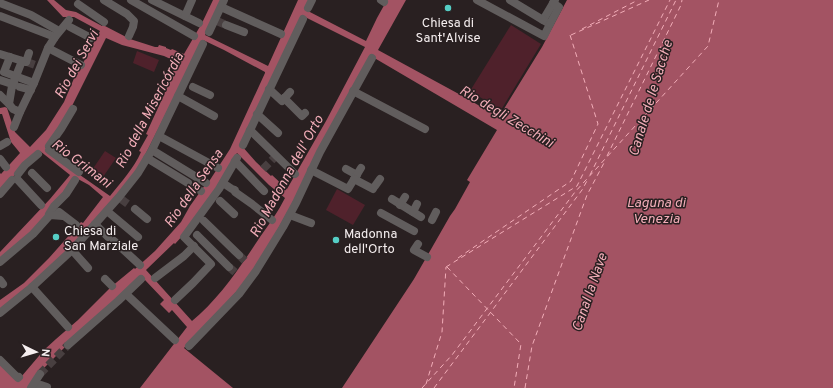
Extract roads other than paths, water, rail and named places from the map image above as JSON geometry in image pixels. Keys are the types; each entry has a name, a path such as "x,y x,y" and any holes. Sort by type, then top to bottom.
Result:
{"street":[{"path":"104,0 127,14 134,21 134,27 129,36"},
{"path":"131,0 194,36"},
{"path":"152,0 199,23"},
{"path":"185,16 192,0"},
{"path":"477,0 544,36 554,2"},
{"path":"500,13 509,0 547,22"},
{"path":"210,30 223,3 281,34"},
{"path":"78,4 104,22"},
{"path":"3,5 31,15 57,34"},
{"path":"522,24 529,12"},
{"path":"0,16 57,34"},
{"path":"243,145 303,20"},
{"path":"14,127 33,87 38,66 57,34 68,24 91,38"},
{"path":"226,25 244,32"},
{"path":"0,313 72,250 120,198 152,150 178,96 188,85 203,44"},
{"path":"48,48 81,65"},
{"path":"9,104 15,84 29,53"},
{"path":"15,84 4,72 3,56 25,61"},
{"path":"189,346 244,288 256,271 290,215 311,170 372,58"},
{"path":"0,81 33,87"},
{"path":"188,85 210,95"},
{"path":"269,89 282,101 287,95 302,116 305,113"},
{"path":"353,91 425,129"},
{"path":"0,95 13,109 20,112"},
{"path":"178,96 214,116"},
{"path":"0,106 9,104"},
{"path":"73,109 49,148 79,172"},
{"path":"257,114 278,133"},
{"path":"250,130 295,174"},
{"path":"159,136 218,168"},
{"path":"152,150 206,183"},
{"path":"0,194 24,166 38,154"},
{"path":"147,158 188,183"},
{"path":"0,159 6,167 0,167"},
{"path":"175,300 211,264 184,237 193,231 236,160 264,191"},
{"path":"346,169 357,174 374,187 380,179"},
{"path":"311,170 348,190 357,174"},
{"path":"32,173 47,188"},
{"path":"16,177 41,205"},
{"path":"0,262 33,234 66,194 75,180"},
{"path":"223,183 272,220"},
{"path":"216,195 234,214"},
{"path":"400,205 405,197"},
{"path":"392,200 421,217"},
{"path":"413,212 417,204"},
{"path":"131,207 147,219"},
{"path":"51,211 64,216 76,225"},
{"path":"107,211 138,237"},
{"path":"432,220 436,212"},
{"path":"380,214 414,231"},
{"path":"290,215 311,223"},
{"path":"201,218 239,255"},
{"path":"95,224 140,265"},
{"path":"193,231 229,266"},
{"path":"155,278 184,256 194,246"},
{"path":"416,247 427,257"},
{"path":"72,250 88,268"},
{"path":"106,279 112,286"},
{"path":"68,345 141,279"},
{"path":"32,286 68,327"},
{"path":"126,294 175,340"},
{"path":"0,360 18,378 19,377"},
{"path":"32,387 40,374"},
{"path":"32,387 41,385 47,387"}],"water":[{"name":"Laguna di Venezia","path":"47,0 54,0 66,10 76,12 130,39 155,47 158,47 159,45 184,54 213,0 222,0 205,35 268,66 298,0 311,0 306,10 366,41 387,0 406,0 378,50 499,117 542,47 567,0 833,0 833,388 342,388 414,279 470,182 467,180 497,130 371,56 259,263 239,289 184,348 233,388 140,388 187,327 172,310 169,313 160,304 164,300 145,280 75,337 39,373 28,388 0,388 0,363 21,377 44,350 78,320 111,287 134,268 135,269 155,251 181,222 190,206 208,183 230,149 265,73 203,40 136,173 87,230 44,273 0,309 0,300 24,283 49,258 81,222 83,223 103,197 89,185 78,179 31,234 0,261 0,252 50,199 70,175 40,151 24,164 0,192 0,173 1,174 20,153 11,142 2,114 0,114 0,108 7,108 15,132 30,147 46,130 64,102 75,76 100,31 74,17 63,17","holes":["303,16 365,47 326,121 287,189 256,162 241,145","106,38 122,45 164,56 177,62 146,134 148,135 139,151 141,152 135,164 110,196 80,175 45,147 64,122","237,153 269,185 285,198 229,282 211,303 192,321 146,270 184,234 214,191"]}],"tunnel":[{"path":"217,21 226,25"},
{"path":"27,62 35,65"},
{"path":"263,169 276,156"},
{"path":"121,199 128,204"},
{"path":"239,255 245,261"},
{"path":"229,267 236,273"},
{"path":"40,374 68,345"}],"place":[{"name":"Chiesa di Sant'Alvise","path":"448,8"},
{"name":"Chiesa di San Marziale","path":"56,237"},
{"name":"Madonna dell'Orto","path":"336,240"}],"water label":[{"name":"Rio dei Servi","path":"76,64"},
{"name":"Canale de le Sacche","path":"650,98"},
{"name":"Rio della Misericórdia","path":"149,110"},
{"name":"Rio degli Zecchini","path":"507,116"},
{"name":"Rio Grimani","path":"82,163"},
{"name":"Rio Madonna dell' Orto","path":"286,176"},
{"name":"Rio della Sensa","path":"193,188"},
{"name":"Canal la Nave","path":"589,292"}]}
